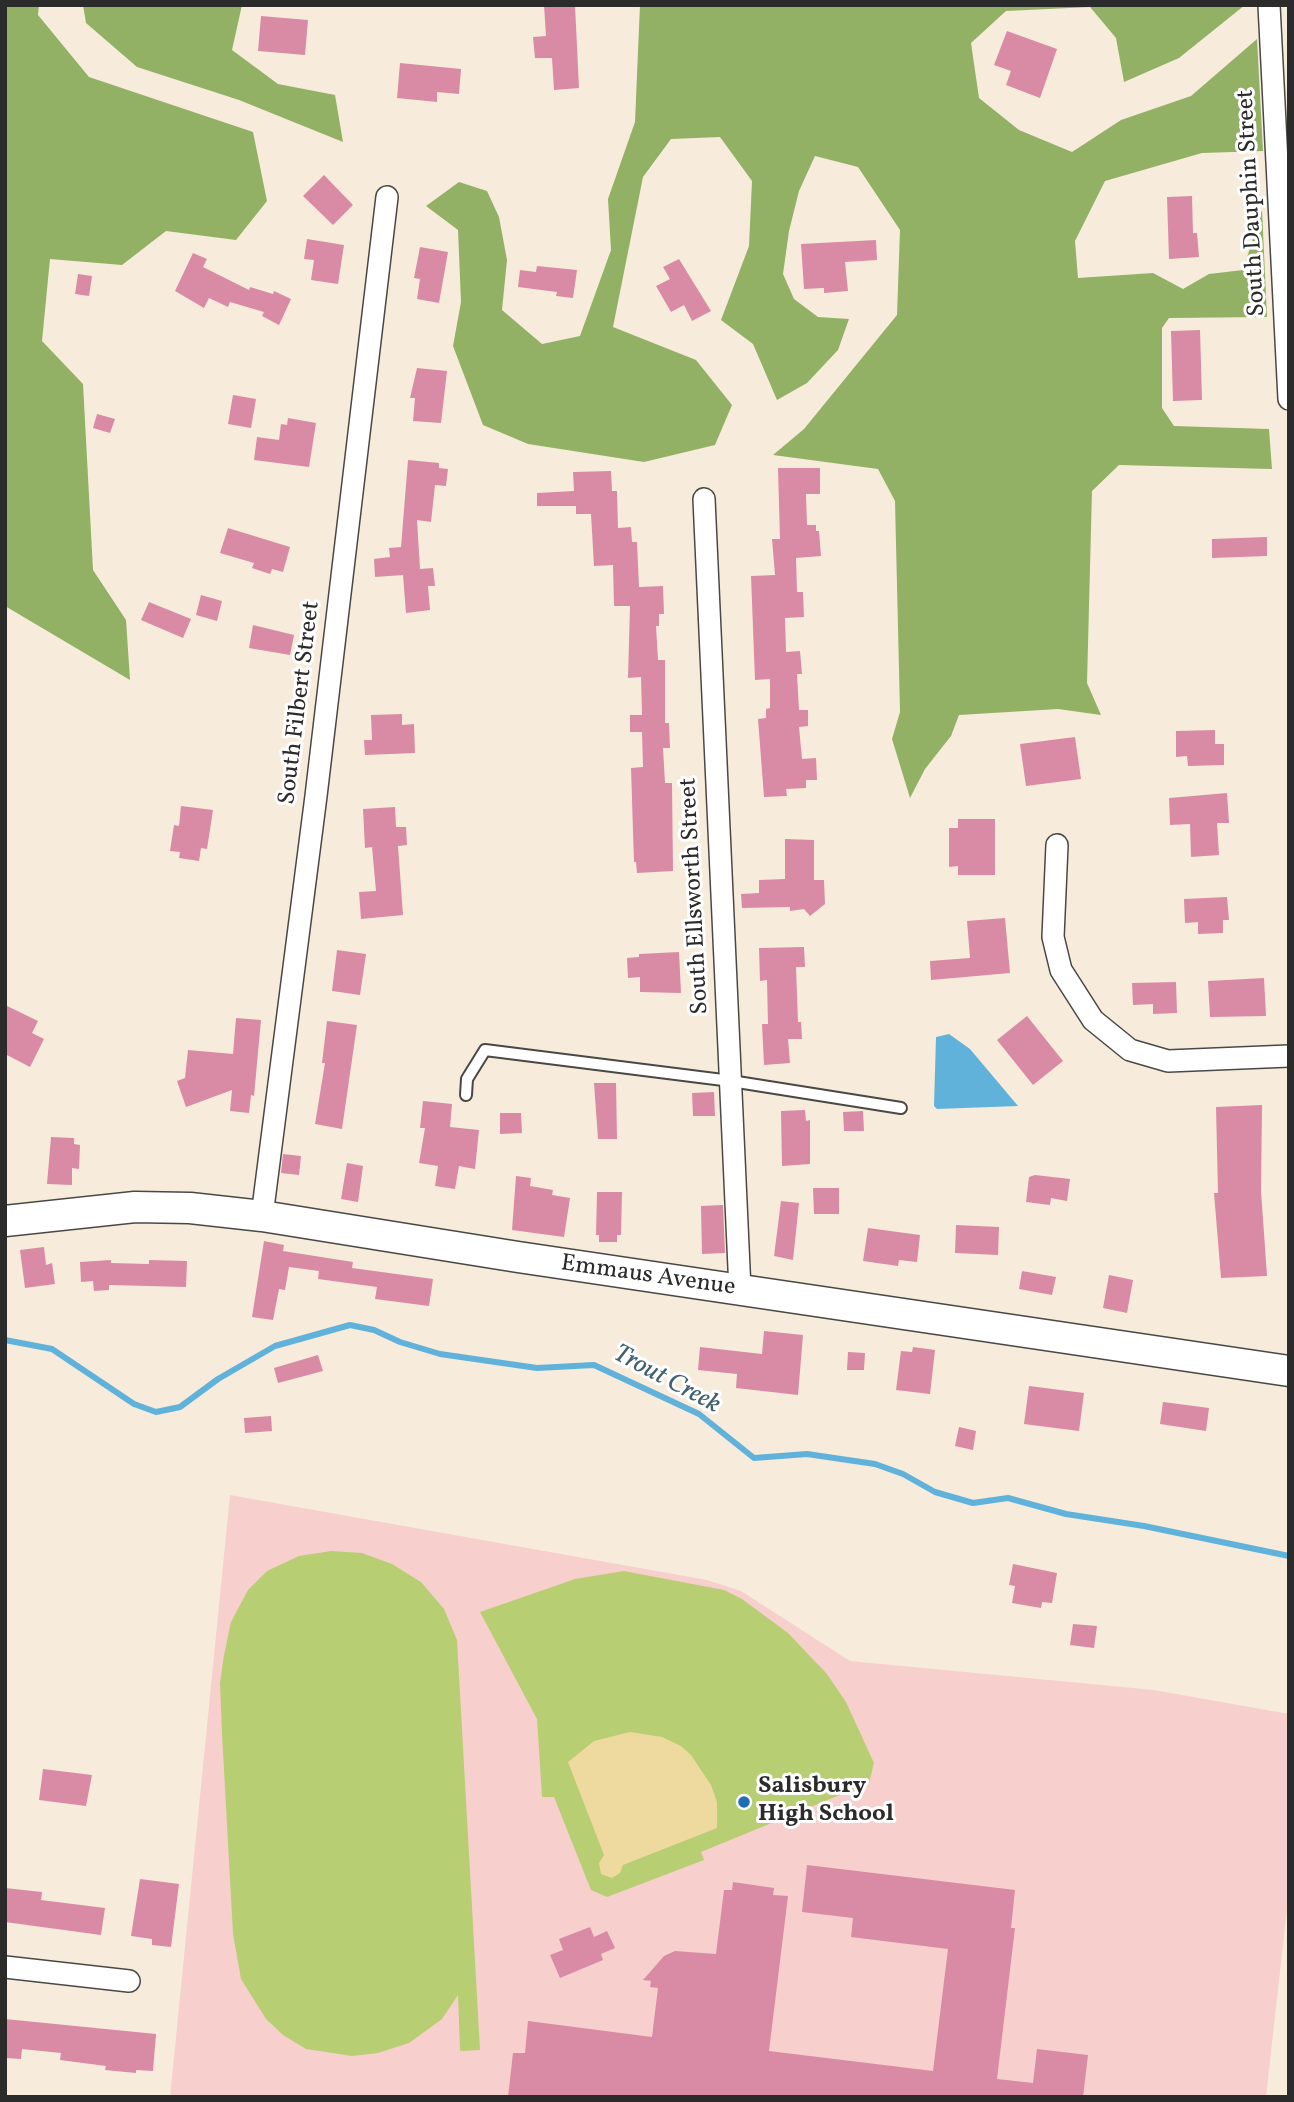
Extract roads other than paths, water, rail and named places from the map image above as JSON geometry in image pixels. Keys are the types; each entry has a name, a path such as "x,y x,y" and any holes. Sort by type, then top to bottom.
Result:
{"main road":[{"name":"Emmaus Avenue","path":"5,1221 135,1207 190,1208 262,1216 1289,1371"}],"street":[{"name":"South Dauphin Street","path":"1269,5 1289,399"},
{"name":"South Filbert Street","path":"262,1216 316,796 387,197"},
{"name":"South Ellsworth Street","path":"704,499 740,1290"},
{"path":"1057,845 1053,937 1061,970 1093,1020 1130,1049 1168,1061 1289,1056"},
{"path":"5,1966 129,1981"}],"lane":[{"path":"466,1095 467,1079 485,1050 731,1081 901,1108"}],"water":[{"path":"949,1034 970,1049 1018,1106 937,1109 934,1106 936,1037"}],"waterway":[{"name":"Trout Creek","path":"5,1340 52,1349 134,1404 156,1412 180,1407 218,1379 275,1346 350,1325 374,1330 400,1342 440,1354 537,1368 594,1365 699,1414 754,1458 807,1454 875,1464 903,1474 935,1492 973,1503 1008,1498 1066,1514 1144,1526 1289,1556"}],"place":[{"name":"Salisbury High School","path":"744,1802"}]}
